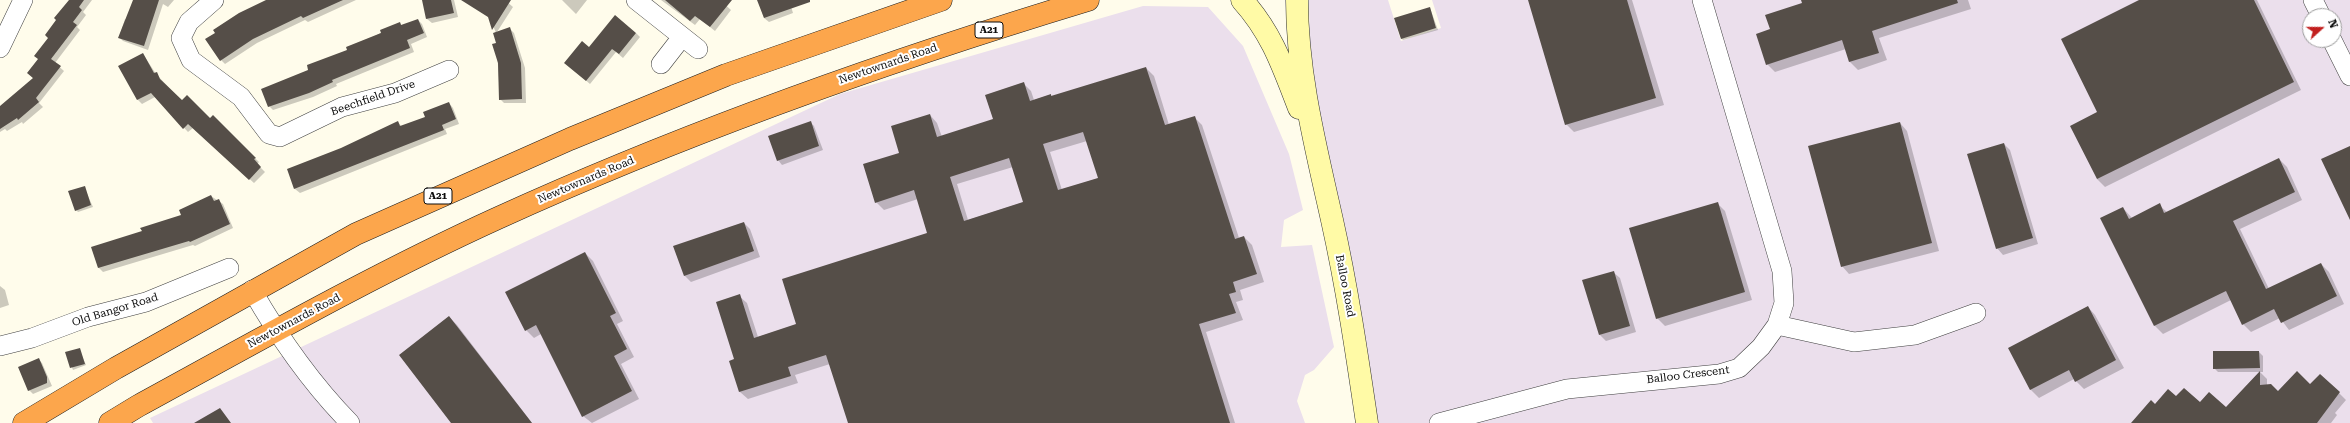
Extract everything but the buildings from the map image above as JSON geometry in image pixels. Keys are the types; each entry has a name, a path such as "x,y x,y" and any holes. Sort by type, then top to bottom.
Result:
{"highway":[{"name":"A21","path":"24,423 252,290 356,234 563,142 726,75 940,0"},
{"name":"Newtownards Road","path":"110,423 275,331 376,278 496,219 700,132 890,63 1088,0"}],"street":[{"name":"Beechfield Drive","path":"214,0 188,22 181,38 191,60 241,97 269,134 280,137 342,106 394,93 449,70"},
{"path":"636,0 698,49"},
{"name":"Balloo Road","path":"1242,0 1259,18 1278,52 1316,150"},
{"name":"Balloo Road","path":"1297,0 1300,54 1316,150 1349,305 1367,423"},
{"name":"Balloo Crescent","path":"1439,423 1567,389 1719,374 1739,368 1761,347 1777,325 1784,303 1782,271 1702,0"},
{"path":"0,48 16,4"},
{"path":"661,64 682,37"},
{"path":"2336,48 2350,76"},
{"name":"Old Bangor Road","path":"0,346 32,338 88,318 146,302 229,268"},
{"path":"252,290 275,331 321,394 350,423"},
{"path":"1777,325 1854,342 1915,335 1976,313"}],"shaded area":[{"path":"1309,0 1388,0 1401,41 1441,28 1432,0 2350,0 2350,423 1378,423 1328,175 1310,68"},
{"path":"1143,6 1208,7 1243,46 1289,154 1303,210 1284,220 1281,247 1312,245 1334,347 1314,370 1305,375 1297,401 1305,423 153,423 150,418 840,94"}]}
